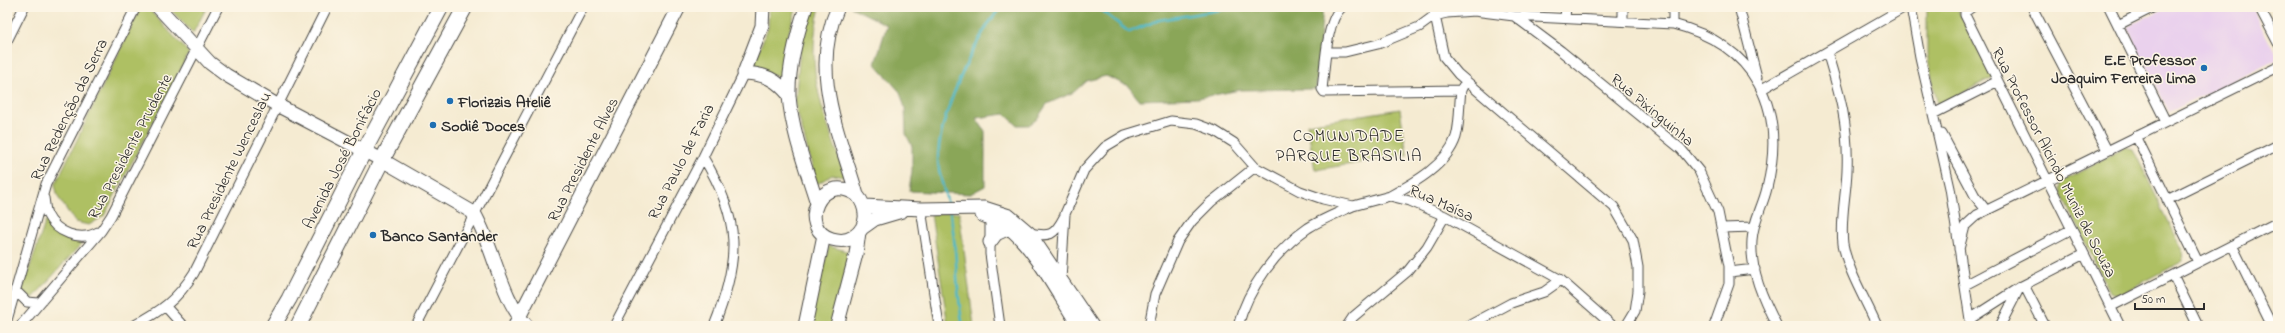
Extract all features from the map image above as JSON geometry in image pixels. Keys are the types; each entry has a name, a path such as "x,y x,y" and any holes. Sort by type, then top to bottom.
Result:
{"main road":[{"name":"Avenida José Bonifácio","path":"273,326 290,299 364,151 441,7"},
{"path":"298,326 382,160 465,7"}],"street":[{"path":"7,41 24,7"},
{"name":"Rua Redenção da Serra","path":"7,321 46,184 136,7"},
{"path":"158,7 196,49 226,75 277,105 382,160 474,213 482,227 520,323"},
{"name":"Rua Presidente Prudente","path":"23,325 39,303 101,231 120,200 218,7"},
{"name":"Rua Presidente Wenceslau","path":"133,326 166,307 185,287 194,273 327,7"},
{"path":"416,326 583,7"},
{"name":"Rua Presidente Alves","path":"520,323 679,7"},
{"name":"Rua Paulo de Faria","path":"614,326 703,157 744,73 762,26 763,7"},
{"path":"806,7 797,34 789,95 792,119 817,203"},
{"path":"837,326 856,254 860,231 865,222 864,206 857,195 829,102 826,82 829,34 838,7"},
{"path":"1342,7 1334,16 1328,33 1328,52 1322,91 1326,93 1461,90"},
{"path":"1565,18 1566,7"},
{"path":"1623,7 1623,21"},
{"path":"1673,7 1673,24"},
{"path":"1739,7 1760,86 1773,127 1773,156 1767,189 1754,227 1752,250 1754,269 1764,300 1777,326"},
{"path":"1760,86 1827,52 1889,11 1904,7"},
{"path":"1911,7 1920,57 1950,188 1970,322 2022,286 2084,254"},
{"path":"2032,7 2107,150"},
{"path":"2109,7 2166,122"},
{"path":"2118,25 2154,7"},
{"path":"2259,7 2278,43"},
{"name":"Rua Professor Alcindo Muniz de Souza","path":"1968,9 1998,81 2120,326"},
{"path":"1328,52 1345,52 1378,44 1419,26 1434,11 1474,11 1514,16 1673,24 1692,29 1719,43 1741,59 1760,86"},
{"path":"1434,11 1444,57 1466,81 1614,207 1633,240 1638,267 1638,290 1635,310 1626,326"},
{"name":"Rua Pixinguinha","path":"1514,16 1561,51 1681,149 1699,171 1718,212 1729,272 1729,284 1714,326"},
{"path":"1827,52 1844,111 1847,139 1847,172 1842,224 1844,245 1851,268 1877,326"},
{"path":"1960,249 1965,226 1986,210 2278,67"},
{"path":"744,73 766,75 780,83 789,95"},
{"path":"1390,196 1420,179 1453,145 1456,135 1461,90 1466,81"},
{"path":"1935,118 1998,81"},
{"path":"1935,118 1973,192 1986,210"},
{"path":"1057,283 1066,214 1078,181 1090,162 1105,148 1125,135 1145,127 1172,121 1196,124 1215,131 1234,143 1255,167 1300,191 1353,206"},
{"path":"2136,136 2198,262"},
{"path":"2167,200 2278,145"},
{"path":"703,157 716,179 727,204 734,234 734,253 729,281 714,326"},
{"path":"1149,326 1155,294 1182,236 1192,221 1211,202 1255,167"},
{"path":"857,195 850,190 835,189 827,191 817,203 814,217 819,230 824,235 842,240 860,231 876,219 920,209"},
{"path":"43,195 47,214 55,225 68,233 81,238 91,236 101,231"},
{"name":"Rua Maísa","path":"1238,326 1241,314 1252,293 1275,257 1309,227 1353,206 1390,196 1410,201 1445,216 1562,280 1613,326"},
{"path":"864,206 920,209 966,209 1009,216 1029,233 1079,326"},
{"path":"920,209 939,326"},
{"path":"990,214 1009,228 1027,247 1092,326"},
{"path":"990,214 990,242 1000,326"},
{"path":"1029,233 1041,235 1052,234 1066,214"},
{"path":"1347,326 1353,317 1408,271 1427,247 1445,216"},
{"path":"2110,307 2278,222"},
{"path":"1722,228 1754,227"},
{"path":"990,242 996,234 1009,228"},
{"path":"1965,285 2072,229"},
{"path":"805,326 824,235"},
{"path":"2232,245 2272,326"},
{"path":"1729,272 1754,269"},
{"path":"2173,275 2198,326"},
{"path":"1468,326 1511,303 1544,292 1562,280"},
{"path":"2000,326 2022,286"},
{"path":"2022,286 2045,326"},
{"path":"16,290 27,302 39,303"},
{"path":"166,307 183,326"},
{"path":"7,321 23,325"}],"shaded area":[{"name":"E.E Professor Joaquim Ferreira Lima","path":"2167,7 2251,7 2278,59 2169,112 2127,27"}],"green space":[{"path":"141,7 147,7 189,53 104,216 89,225 75,222 58,197 55,185"},
{"path":"168,7 207,7 193,33"},
{"path":"769,7 797,7 787,40 784,57 784,74 778,77 755,69 754,62 768,28"},
{"path":"812,7 820,7 815,30 814,52 815,73 819,94 824,114 846,177 832,175 817,184 795,104 802,28"},
{"path":"851,7 1323,7 1316,89 1240,90 1198,98 1139,100 1128,86 1106,76 1086,81 1074,92 1047,104 1037,119 1029,125 1017,125 1005,114 976,118 985,131 985,186 970,194 909,191 912,171 912,146 906,134 905,108 900,92 875,64 887,25"},
{"path":"1927,7 1964,7 1958,11 1993,77 1938,106 1927,54"},
{"path":"1400,109 1407,155 1315,170 1307,124"},
{"path":"2125,147 2133,149 2182,249 2183,261 2123,293 2115,294 2110,292 2060,190 2061,184 2065,180"},
{"path":"959,212 974,326 948,326 931,214"},
{"path":"46,220 61,235 81,244 33,298 21,293"},
{"path":"829,246 853,253 831,326 808,326"}],"waterway":[{"path":"948,205 938,165 944,123 959,80 969,58 980,38 1001,7"},
{"path":"1097,7 1129,32 1159,20 1238,7"},
{"path":"950,212 953,226 960,312 963,326"}],"place":[{"name":"E.E Professor Joaquim Ferreira Lima","path":"2204,68"},
{"name":"Florizzis Ateliê","path":"450,101"},
{"name":"Sodiê Doces","path":"433,125"},
{"name":"Banco Santander","path":"373,235"}],"district":[{"name":"COMUNIDADE PARQUE BRASILIA","path":"1349,145"}]}
